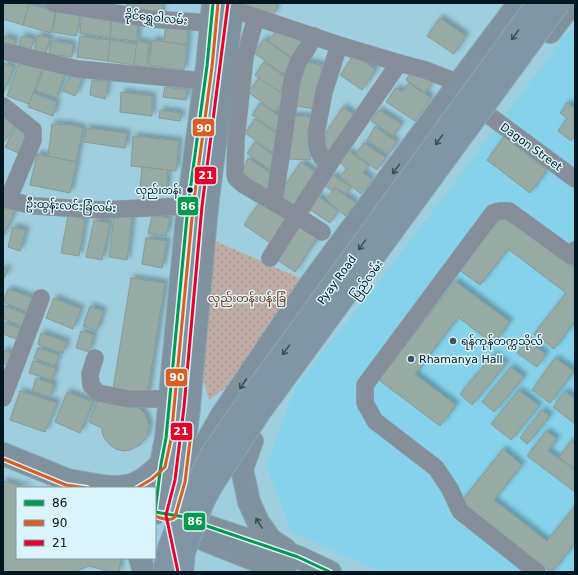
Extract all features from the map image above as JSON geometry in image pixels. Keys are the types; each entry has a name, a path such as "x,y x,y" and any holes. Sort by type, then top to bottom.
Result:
{"highway":[{"name":"Pyay Road","path":"164,572 169,548 185,506 213,452 538,3"},
{"name":"ပြည်လမ်း","path":"182,572 184,552 203,502 212,485 259,413 560,3"}],"main road":[{"name":"Pyay Road","path":"293,310 459,83 520,3"},
{"name":"ပြည်လမ်း","path":"192,572 199,531 213,500 252,441 487,114 572,3"},
{"path":"156,542 161,464 166,438 188,206 204,81 222,10"},
{"path":"159,513 180,481 189,408 207,207 222,10"},
{"path":"159,513 194,464 222,415 293,310 330,332"},
{"path":"189,408 222,415"},
{"path":"252,441 242,469 249,502 258,522 292,565"},
{"path":"3,454 74,484 85,487"},
{"path":"74,484 124,486 136,483 149,475 161,464"},
{"path":"159,513 185,517 199,531 261,562 292,565 330,572"},
{"name":"ပြည်လမ်း","path":"159,513 182,572"},
{"path":"199,531 292,565"},
{"path":"140,559 144,572"},
{"path":"148,572 149,559"},
{"path":"153,572 154,559"},
{"path":"238,572 261,562"}],"street":[{"name":"ခိုင်ရွှေဝါလမ်း","path":"53,3 152,20 222,10 256,17 339,45 425,70 459,83"},
{"path":"256,17 245,57 236,139 236,178 244,185 322,232"},
{"path":"274,202 292,80 298,62 314,36"},
{"path":"328,166 317,147 316,133 324,92 339,45"},
{"path":"3,51 77,69 204,81"},
{"path":"270,258 328,166 399,63"},
{"path":"3,106 33,130 33,140 5,199"},
{"name":"Dagon Street","path":"487,114 575,179"},
{"name":"ဦးထွန်းလင်းခြံလမ်း","path":"5,199 35,206 101,210 188,206"},
{"path":"537,572 460,511 450,489 436,468 375,421 365,403 365,385 493,213 509,211 574,255"},
{"path":"3,398 41,298"},
{"path":"95,358 90,374 91,385 98,393 129,399 169,399"}],"shaded area":[{"name":"ရန်ကုန်တက္ကသိုလ်","path":"575,23 575,572 382,572 292,532 266,466 296,386 368,296"}],"green space":[{"name":"လှည်းတန်းပန်းခြံ","path":"215,241 304,280 238,378 209,400 201,372"}],"building":[{"path":"3,3 29,4 23,25 3,19"},
{"path":"127,3 162,3 161,15 126,10"},
{"path":"246,3 277,3 274,15 245,8"},
{"path":"29,4 56,11 51,33 23,25"},
{"path":"56,11 80,16 76,36 53,32"},
{"path":"82,11 112,15 110,38 80,33"},
{"path":"112,17 138,20 137,41 110,38"},
{"path":"440,18 466,36 454,54 427,36"},
{"path":"166,22 188,24 187,45 164,42"},
{"path":"280,26 307,46 296,61 269,41"},
{"path":"38,35 50,38 46,53 34,50"},
{"path":"3,36 16,40 12,50 3,47"},
{"path":"22,36 34,39 31,49 19,45"},
{"path":"80,36 110,40 108,61 77,57"},
{"path":"264,39 293,60 283,74 254,53"},
{"path":"110,40 137,44 134,65 108,61"},
{"path":"152,40 187,45 184,70 149,66"},
{"path":"52,41 73,44 72,57 49,54"},
{"path":"137,41 149,43 147,67 134,65"},
{"path":"354,55 376,70 362,90 340,75"},
{"path":"21,59 43,67 29,104 7,96"},
{"path":"301,61 322,65 316,109 294,106"},
{"path":"264,62 288,79 279,92 255,75"},
{"path":"3,63 14,67 3,94"},
{"path":"45,65 65,72 57,98 36,91"},
{"path":"414,68 433,81 425,93 406,80"},
{"path":"72,70 84,75 75,96 63,91"},
{"path":"259,78 286,98 275,112 248,92"},
{"path":"92,80 108,82 105,99 90,95"},
{"path":"409,83 431,98 415,121 386,102 396,88 402,92"},
{"path":"165,87 187,90 186,100 163,97"},
{"path":"121,92 152,96 152,116 120,112"},
{"path":"33,93 57,102 53,116 28,107"},
{"path":"260,103 285,120 277,132 252,115"},
{"path":"567,103 573,107 575,104 575,136 571,141 558,131 567,118 560,113"},
{"path":"343,107 356,116 332,153 318,144"},
{"path":"160,110 181,113 180,121 159,118"},
{"path":"379,110 401,124 393,136 371,121"},
{"path":"290,115 313,117 310,160 287,159"},
{"path":"5,116 16,124 3,143 3,118"},
{"path":"255,119 283,138 272,152 245,133"},
{"path":"18,123 30,130 18,153 5,147"},
{"path":"52,124 71,125 83,128 76,162 48,156"},
{"path":"375,127 397,142 389,154 367,140"},
{"path":"86,128 127,133 125,148 84,142"},
{"path":"133,136 179,141 176,171 131,166"},
{"path":"504,137 547,170 530,193 487,160"},
{"path":"255,142 278,159 270,170 247,153"},
{"path":"364,143 386,158 377,170 356,154"},
{"path":"348,151 369,165 363,173 372,179 361,194 340,177 347,168 340,163"},
{"path":"37,154 77,161 70,193 30,185"},
{"path":"248,158 273,175 266,191 241,175"},
{"path":"301,162 318,174 294,207 278,195"},
{"path":"142,167 168,170 166,192 140,189"},
{"path":"333,175 351,187 346,194 335,187 332,191 325,186"},
{"path":"335,189 356,203 345,216 326,199"},
{"path":"318,196 338,211 330,223 309,209"},
{"path":"262,199 290,218 272,244 244,225"},
{"path":"3,204 15,209 3,238"},
{"path":"501,213 575,268 575,321 554,349 534,334 566,293 508,249 480,285 458,269"},
{"path":"68,216 85,219 79,256 61,253"},
{"path":"114,216 132,218 127,260 109,257"},
{"path":"152,216 170,218 166,236 148,233"},
{"path":"94,220 110,223 102,260 86,257"},
{"path":"298,225 317,238 295,272 276,259"},
{"path":"13,227 26,230 20,251 8,247"},
{"path":"146,238 167,241 162,268 142,264"},
{"path":"3,266 8,271 4,278 3,277"},
{"path":"131,278 165,283 147,396 113,390"},
{"name":"Rhamanya Hall","path":"455,281 510,322 493,344 458,317 415,374 456,405 440,426 379,380"},
{"path":"8,289 33,298 28,312 3,302"},
{"path":"54,298 81,309 73,329 46,318"},
{"path":"3,305 27,315 22,326 3,318"},
{"path":"90,306 103,311 97,331 83,326"},
{"path":"3,322 21,329 16,339 3,334"},
{"path":"81,331 94,335 89,352 76,348"},
{"path":"41,333 67,342 63,353 38,344"},
{"path":"526,340 546,354 537,367 517,353"},
{"path":"38,348 59,355 55,366 34,358"},
{"path":"3,350 11,353 7,365 3,363"},
{"path":"494,354 506,364 472,405 460,394"},
{"path":"555,358 574,371 550,403 532,390"},
{"path":"33,361 56,368 52,380 29,373"},
{"path":"511,367 524,377 494,412 482,402"},
{"path":"36,378 54,384 50,397 32,391"},
{"path":"519,390 539,406 511,440 491,424"},
{"path":"20,391 57,403 45,432 10,420"},
{"path":"565,391 575,399 575,424 553,407"},
{"path":"67,392 93,402 80,433 55,422"},
{"path":"98,399 112,405 130,403 139,408 145,414 149,425 147,436 141,444 130,450 124,451 116,449 110,445 104,438 102,428 89,422"},
{"path":"542,410 550,416 527,444 520,438"},
{"path":"546,431 557,439 548,451 575,470 575,492 527,456"},
{"path":"571,441 575,444 575,469 559,457"},
{"path":"503,449 522,465 494,500 547,541 575,506 575,543 552,572 461,502"},
{"path":"3,481 25,487 16,487 16,559 121,559 119,572 111,572 89,566 74,572 3,572"}],"transit line":[{"name":"86","path":"156,504 166,438 188,206 207,66 213,3"},
{"name":"90","path":"139,487 152,479 165,467 171,439 193,207 212,67 218,3"},
{"name":"21","path":"178,572 166,515 175,480 184,407 202,206 228,3"},
{"name":"90","path":"156,516 163,519 171,519 175,517 185,482 190,441"},
{"name":"90","path":"3,459 66,485 80,487"},
{"name":"86","path":"156,512 185,517 201,524 298,557 330,572"}],"place":[{"name":"လှည်းတန်း","path":"190,190"},
{"name":"ရန်ကုန်တက္ကသိုလ်","path":"453,341"},
{"name":"Rhamanya Hall","path":"411,359"}]}
